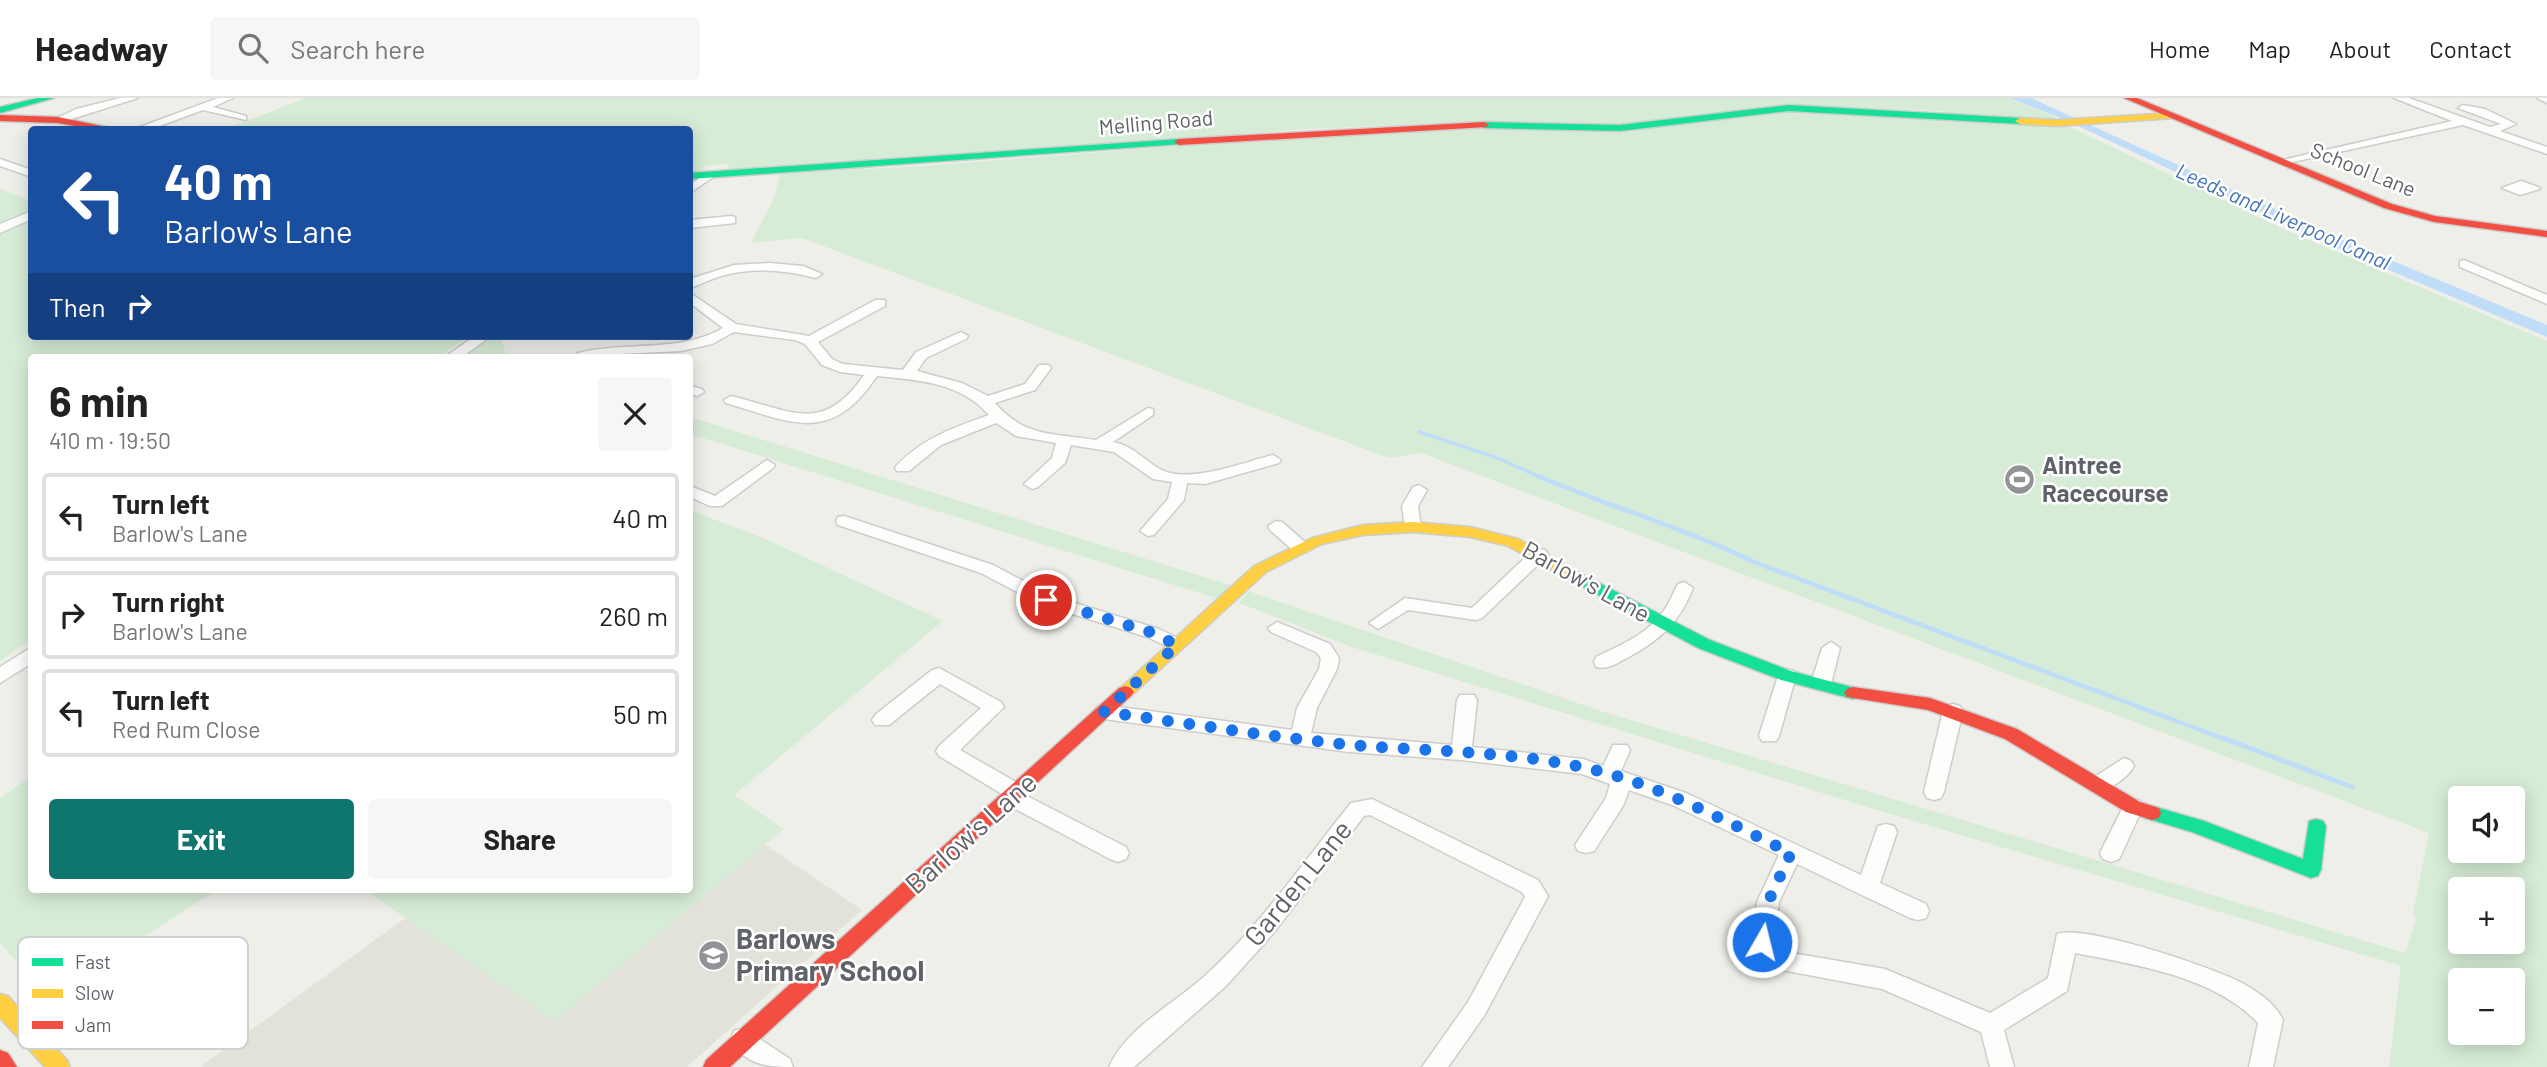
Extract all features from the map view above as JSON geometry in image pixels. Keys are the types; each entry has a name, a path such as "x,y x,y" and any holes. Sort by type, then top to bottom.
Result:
{"main road":[{"path":"0,109 49,98"},
{"name":"School Lane","path":"2129,98 2388,206 2434,219 2547,234"},
{"name":"Melling Road","path":"693,176 1334,131 1486,125 1620,128 1789,108 2063,123 2171,116"},
{"path":"0,118 58,120 93,126"},
{"name":"Barlow's Lane","path":"714,1067 1259,569 1317,541 1363,530 1413,527 1470,532 1513,542 1704,644 1787,676 1860,695 1930,704 1953,711 2011,734 2133,807 2197,826 2311,870 2316,826"},
{"path":"0,1003 18,1023"},
{"path":"42,1049 59,1067"},
{"path":"0,1060 6,1067"}],"street":[{"path":"58,120 80,111 133,98"},
{"path":"148,126 228,98"},
{"path":"2399,98 2547,151"},
{"path":"2454,98 2467,109 2511,124 2490,130"},
{"path":"2542,98 2547,100"},
{"path":"203,107 242,118"},
{"path":"2284,161 2465,121"},
{"path":"0,162 28,172"},
{"path":"693,188 710,175"},
{"path":"2531,186 2547,182"},
{"path":"0,229 28,216"},
{"path":"693,223 711,218 732,220"},
{"path":"2464,264 2547,300"},
{"path":"693,283 723,272 767,267 798,266 816,274"},
{"path":"693,299 732,328 798,335 810,341 827,362 840,368 907,375 957,386 986,401 1005,424 1021,433 1119,448 1159,476 1205,480 1273,460"},
{"path":"810,341 880,303"},
{"path":"595,354 614,351 665,353 699,345 732,328"},
{"path":"907,375 921,355 961,336"},
{"path":"457,354 478,340"},
{"path":"986,401 1030,387 1044,368"},
{"path":"731,400 800,419 829,417 849,407 872,373"},
{"path":"1100,444 1148,412"},
{"path":"903,468 915,453 947,436 1001,416"},
{"path":"1032,484 1059,460 1064,441"},
{"path":"693,492 716,503 767,465"},
{"path":"1148,531 1175,500 1180,479"},
{"path":"1413,527 1409,506 1419,490"},
{"path":"844,521 987,569 1046,600 1153,633 1177,645"},
{"path":"1276,526 1301,548"},
{"path":"1378,623 1405,604 1476,614 1539,554"},
{"path":"1603,662 1656,635 1679,605 1684,588"},
{"path":"1277,628 1323,648 1330,658 1328,669 1307,708 1300,738"},
{"path":"1821,684 1830,648"},
{"path":"0,676 28,656"},
{"path":"882,720 939,675 993,707 946,751 1014,794 1118,853"},
{"path":"1769,736 1787,676"},
{"path":"1461,752 1467,700"},
{"path":"1934,792 1953,711"},
{"path":"1104,712 1300,738 1461,752 1583,767 1679,799 1918,911"},
{"path":"1586,845 1616,800 1620,750"},
{"path":"2097,785 2124,766"},
{"name":"Garden Lane","path":"1121,1067 1128,1054 1218,979 1358,808 1373,807 1530,886 1536,895 1476,1009 1434,1067"},
{"path":"2110,853 2133,807"},
{"path":"1868,888 1886,832"},
{"path":"1791,853 1768,902 1762,942 1780,961 1805,968 1885,979 1991,1025"},
{"path":"1991,1025 2059,984 2065,941 2138,955 2245,995 2263,1007 2271,1020 2261,1067"},
{"path":"1991,1025 2002,1067"},
{"path":"743,1039 781,1067"}],"shaded area":[{"name":"Barlows Primary School","path":"757,839 862,910 687,1067 200,1067 225,1049 248,1049 248,1032 415,911 543,1012"}],"green space":[{"name":"Aintree Racecourse","path":"305,98 2010,98 2057,117 2053,119 2288,231 2547,341 2547,1067 2389,1067 2401,966 1864,806 1355,648 1239,603 1248,591 1604,712 2405,953 2416,920 2413,913 2429,833 1421,453 1389,458 802,238 751,243 773,200 781,173 729,170 727,164 705,166 701,172 693,173 693,126 234,126","holes":["1786,105 1942,111 1955,117 1796,110 1557,130 1475,128 1315,135 923,166 865,169 855,163 1308,129 1470,122 1615,125"]},
{"path":"0,189 28,200 28,211 0,222"},
{"path":"28,222 28,340 464,340 443,354 28,354 28,641 0,661 0,234"},
{"path":"488,340 501,340 506,354 469,354"},
{"path":"693,418 1233,586 1219,599 693,435"},
{"path":"693,511 763,538 943,621 734,795 784,829 554,1022 370,893 693,893"},
{"path":"28,778 28,893 212,893 144,937 18,937 18,965 0,942 0,798"}],"water":[{"name":"Leeds and Liverpool Canal","path":"2010,98 2031,98 2352,244 2547,325 2547,337 2335,247 2059,117"}],"waterway":[{"path":"1419,432 1500,459 1542,478"},
{"path":"1538,476 1754,562 2227,740"},
{"path":"2223,738 2352,787"}],"traffic: fast":[{"path":"0,110 49,98"},
{"path":"1484,125 1620,128 1789,108 2020,121"},
{"path":"693,176 1179,142"},
{"path":"1578,577 1704,644 1787,676 1853,693"},
{"path":"2152,813 2197,826 2311,870 2316,826"}],"traffic: slow":[{"path":"2020,121 2057,123 2171,116"},
{"path":"1125,692 1260,569 1317,541 1363,530 1413,527 1470,532 1513,542 1578,577"},
{"path":"0,1003 18,1023"},
{"path":"42,1049 59,1067"}],"traffic: jam":[{"path":"2129,98 2388,206 2434,219 2547,234"},
{"path":"0,118 58,120 93,126"},
{"path":"1179,142 1484,125"},
{"path":"714,1067 1125,692"},
{"path":"1853,693 1930,704 2011,734 2133,807 2152,813"},
{"path":"0,1060 6,1067"}],"place":[{"name":"Aintree Racecourse","path":"2019,480"},
{"name":"Barlows Primary School","path":"713,955"}],"route":[{"path":"1046,600 1153,633 1177,645 1104,712 1349,745 1461,752 1583,767 1679,799 1791,853 1768,902 1762,942"}]}
